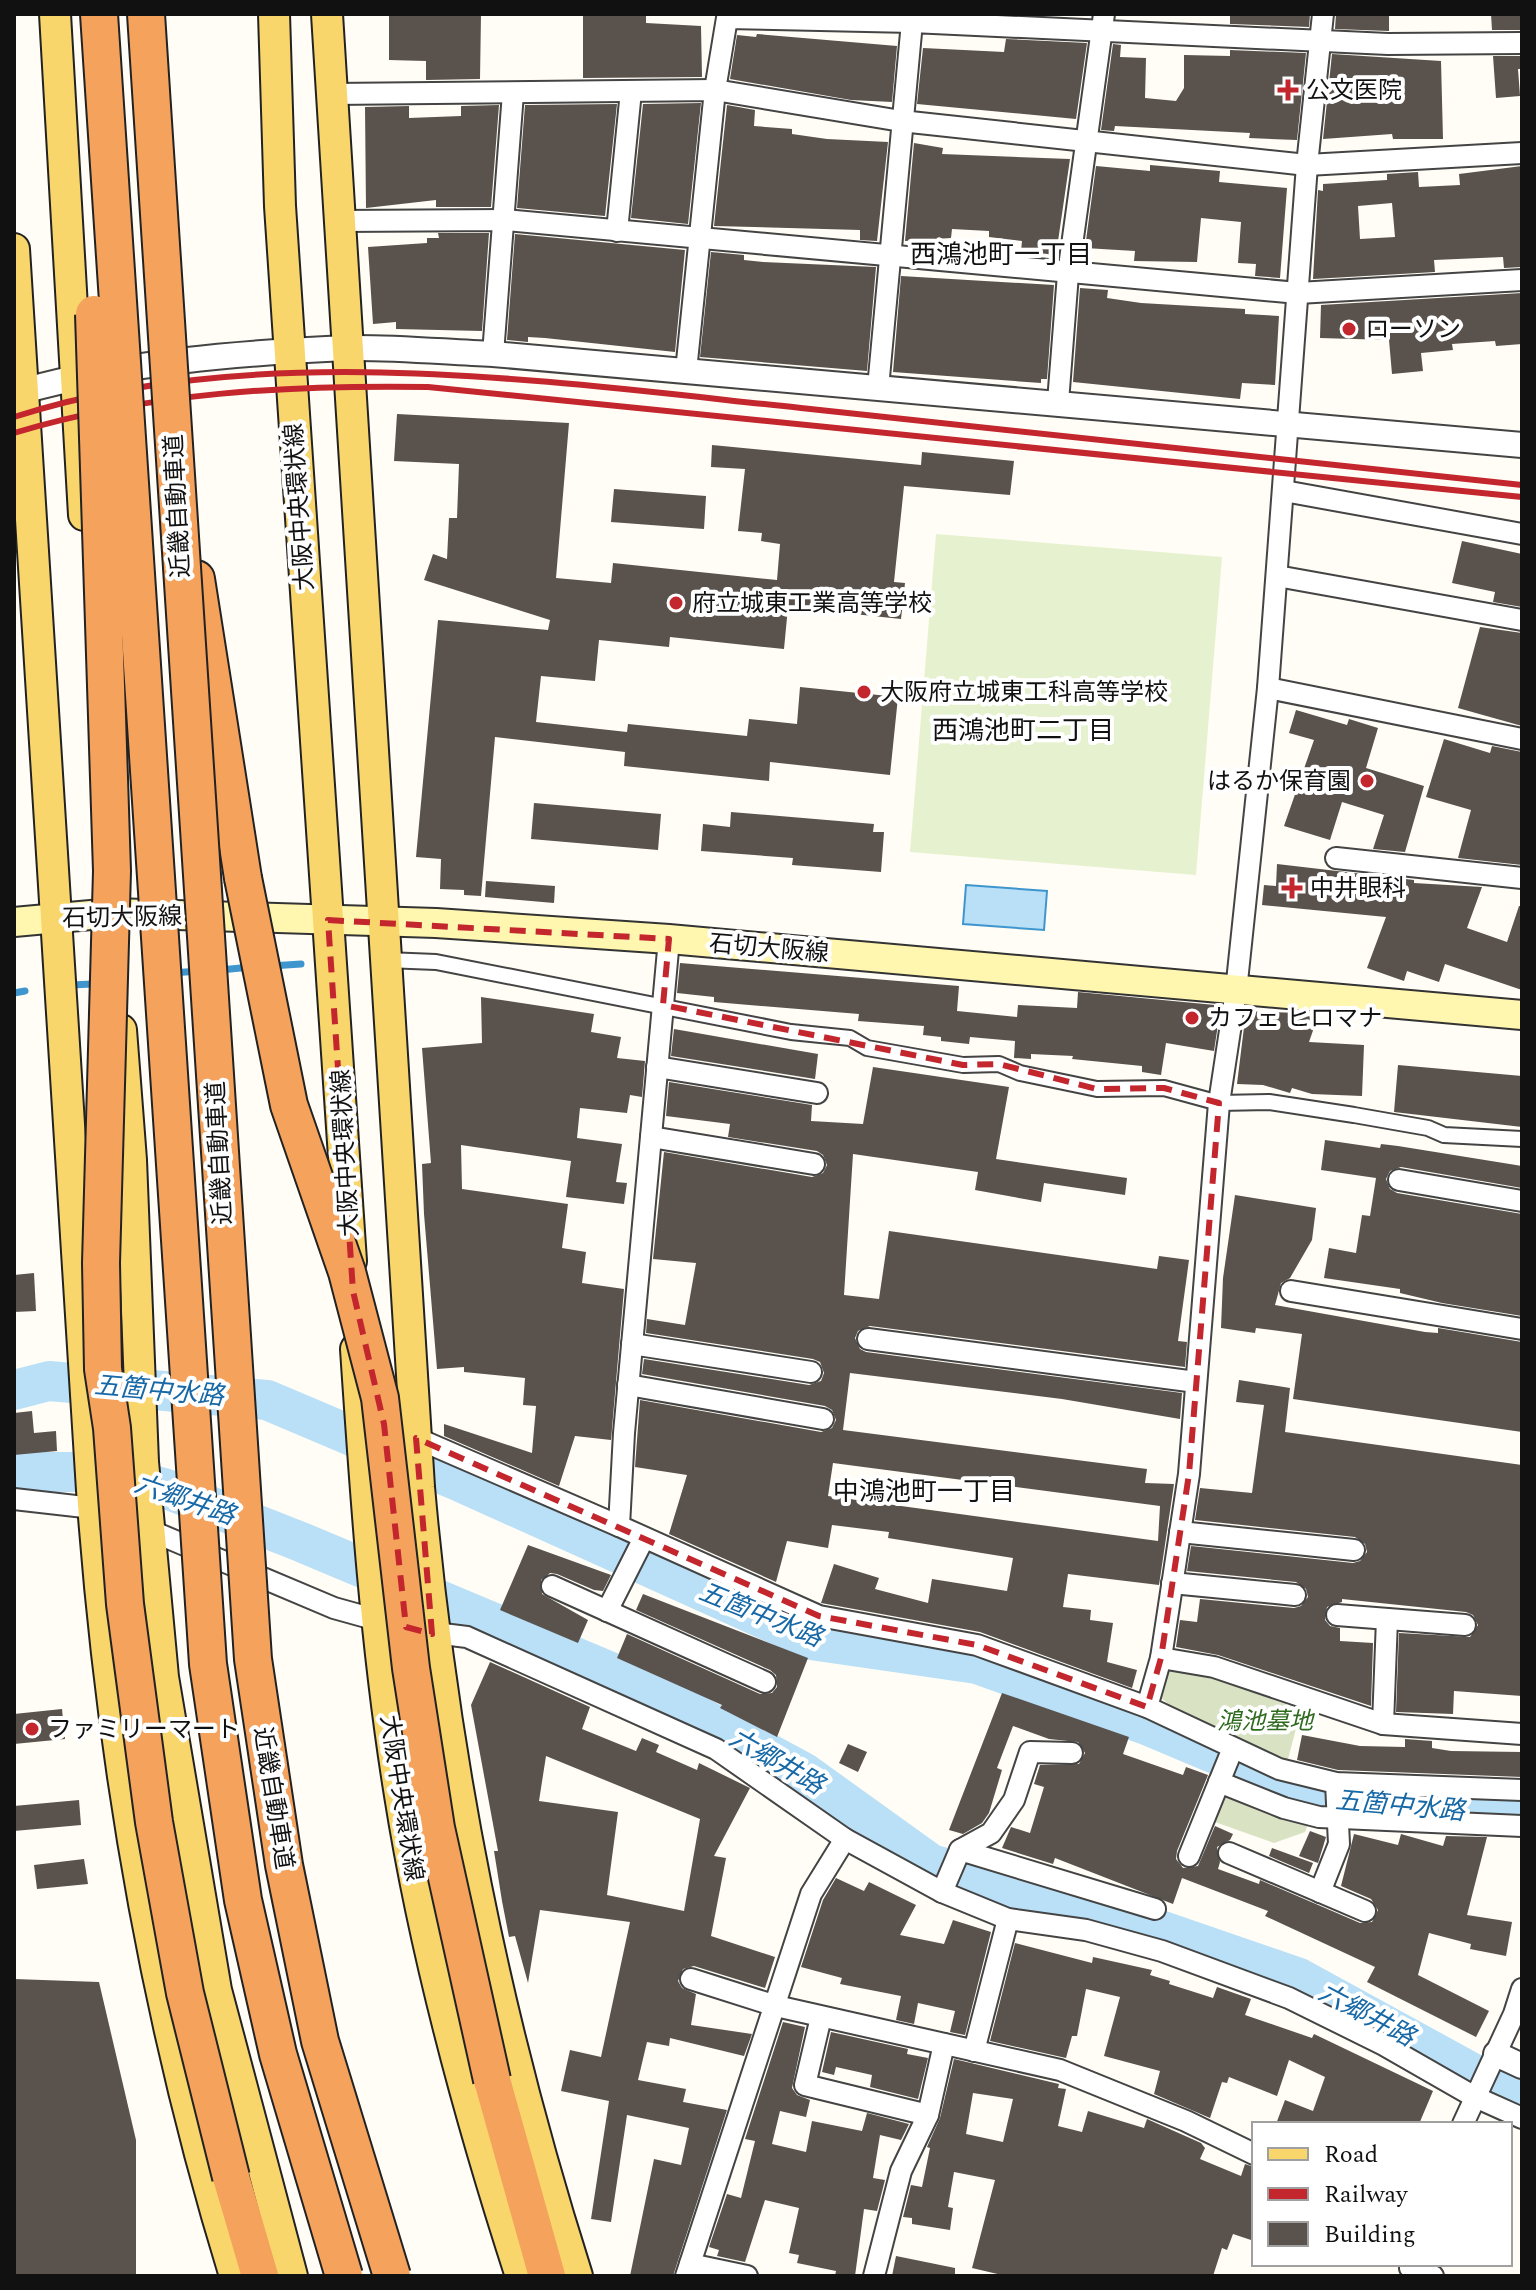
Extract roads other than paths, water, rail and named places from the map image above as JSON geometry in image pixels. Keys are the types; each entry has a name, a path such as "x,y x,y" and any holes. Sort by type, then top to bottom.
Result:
{"highway":[{"path":"86,14 112,871 102,1358 112,1428 125,1604 154,1822 185,1993 231,2177 260,2276"},
{"name":"近畿自動車道","path":"99,14 208,1664 243,1900 278,2054 344,2276"},
{"name":"近畿自動車道","path":"146,14 174,431 185,656 253,1659 284,1865 320,2041 392,2276"},
{"path":"174,431 240,863 276,1051 305,1158 350,1283 380,1398 411,1668 436,1828 492,2080 547,2276"}],"main road":[{"path":"55,14 106,861 113,913 131,1160 136,1354 147,1517 172,1739 216,1990 292,2276"},
{"name":"大阪中央環状線","path":"274,14 290,353 363,1463 376,1609 400,1798 428,1947 477,2137 521,2276"},
{"path":"327,14 419,1487 431,1627 454,1783 489,1962 530,2123 577,2276"},
{"path":"14,249 19,393 93,1499 113,1716 139,1879 193,2130 235,2276"},
{"name":"石切大阪線","path":"14,922 113,913 383,921 669,939 1522,1015"}],"street":[{"path":"1147,1707 1161,1658 1180,1532 1196,1382 1219,1103 1236,991 1268,688 1307,165 1323,39 1323,14"},
{"path":"686,371 715,90 727,18 1103,24 1388,44 1522,43"},
{"path":"878,388 912,22"},
{"path":"1058,402 1068,274 1103,24"},
{"path":"332,94 715,90 901,121 1307,165 1522,153"},
{"path":"617,231 631,91"},
{"path":"493,354 506,220 513,93"},
{"path":"339,221 506,220 1298,293 1522,280"},
{"path":"19,393 75,376 348,348 493,354 1522,445"},
{"path":"1284,491 1522,534"},
{"path":"1277,576 1522,620"},
{"path":"1268,688 1522,739"},
{"path":"1336,858 1522,878"},
{"path":"619,1526 628,1385 669,939"},
{"path":"386,960 436,962 791,1032 850,1038 867,1048 949,1063 999,1064 1020,1073 1097,1089 1164,1088 1219,1103 1269,1102 1413,1126 1444,1135 1522,1139"},
{"path":"657,1067 817,1093"},
{"path":"651,1137 814,1164"},
{"path":"1399,1180 1522,1201"},
{"path":"1291,1291 1522,1329"},
{"path":"868,1339 1196,1382"},
{"path":"632,1344 811,1372"},
{"path":"628,1385 823,1419"},
{"path":"416,1440 619,1526 641,1544 819,1616 977,1645 1147,1707 1279,1769 1336,1783 1522,1790"},
{"path":"14,1499 93,1499 147,1517 334,1608 376,1609 467,1637 716,1749 845,1839 942,1892 1008,1919 1086,1930 1162,1951 1289,1998 1522,2118"},
{"path":"1180,1532 1354,1550"},
{"path":"607,1611 641,1544"},
{"path":"1172,1583 1295,1595"},
{"path":"552,1586 765,1682"},
{"path":"1337,1615 1465,1625"},
{"path":"1383,1724 1387,1619"},
{"path":"1161,1658 1214,1667 1383,1724 1522,1734"},
{"path":"1189,1856 1233,1748"},
{"path":"942,1892 960,1850 991,1833 1014,1800 1030,1752 1072,1753"},
{"path":"1219,1782 1284,1808 1339,1818 1522,1826"},
{"path":"1320,1892 1339,1844 1336,1783"},
{"path":"747,2276 688,2270 811,1894 845,1839"},
{"path":"960,1850 1155,1909"},
{"path":"1229,1853 1365,1911"},
{"path":"974,2051 1008,1919"},
{"path":"691,1979 776,2006 1060,2070 1186,2121 1252,2153"},
{"path":"1464,2122 1476,2092 1518,2014 1522,1989"},
{"path":"821,2017 805,2085 928,2115"},
{"path":"874,2276 901,2171 928,2115 944,2044"},
{"path":"1496,2054 1522,2066"},
{"path":"1410,2269 1433,2276"}],"water":[{"path":"966,885 1047,891 1044,930 963,924"}],"waterway":[{"path":"271,966 301,964"},
{"path":"220,970 251,967"},
{"path":"172,973 199,971"},
{"path":"72,985 92,984"},
{"path":"14,993 25,991"},
{"name":"五箇中水路","path":"14,1390 49,1381 267,1400 456,1480 811,1640 977,1664 1149,1726 1327,1801 1416,1810 1522,1815"},
{"name":"六郷井路","path":"14,1472 103,1472 164,1488 301,1542 639,1684 803,1772 931,1864 1148,1926 1299,1978 1485,2080 1522,2096"}],"railway":[{"path":"14,417 107,393 204,379 304,373 405,373 607,387 1522,485"},
{"path":"14,433 116,408 219,394 323,388 428,387 1522,497"}],"place":[{"name":"公文医院","path":"1288,90"},
{"name":"ローソン","path":"1349,329"},
{"name":"府立城東工業高等学校","path":"676,603"},
{"name":"大阪府立城東工科高等学校","path":"864,692"},
{"name":"はるか保育園","path":"1367,781"},
{"name":"中井眼科","path":"1292,888"},
{"name":"カフェ ヒロマナ","path":"1192,1018"},
{"name":"ファミリーマート","path":"32,1729"}],"district":[{"name":"西鴻池町一丁目","path":"1001,254"},
{"name":"西鴻池町二丁目","path":"1023,730"},
{"name":"中鴻池町一丁目","path":"924,1491"}],"park label":[{"name":"鴻池墓地","path":"1265,1721"}]}
